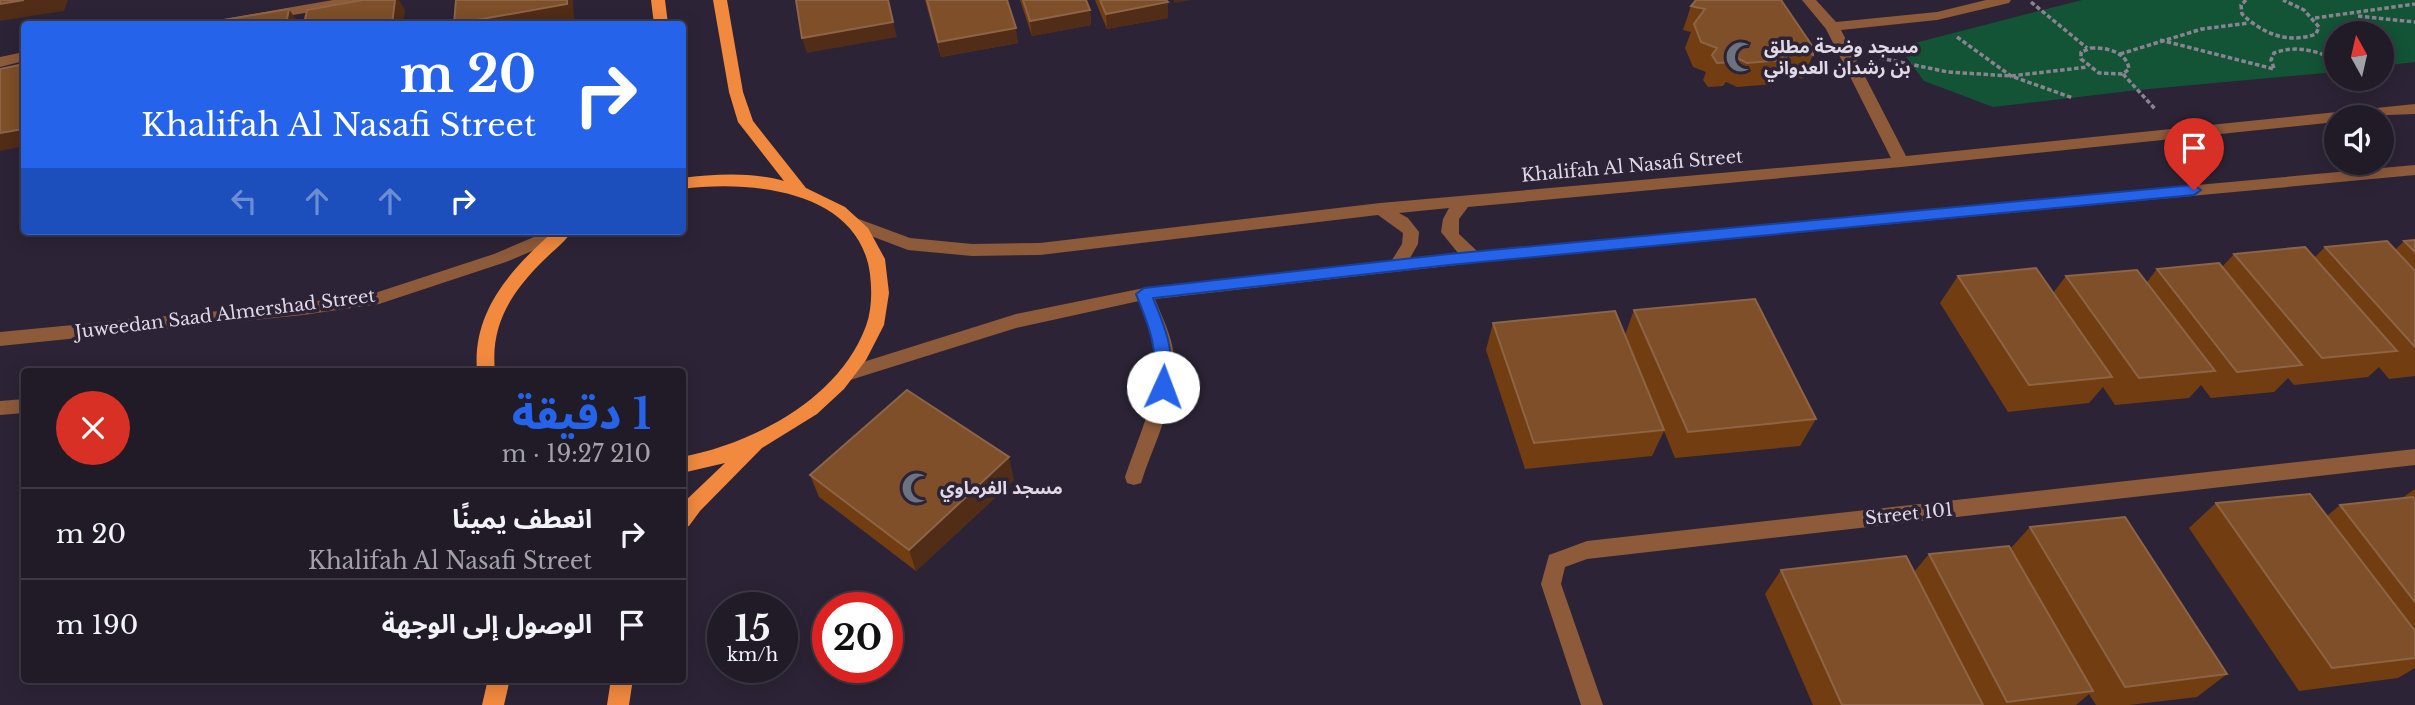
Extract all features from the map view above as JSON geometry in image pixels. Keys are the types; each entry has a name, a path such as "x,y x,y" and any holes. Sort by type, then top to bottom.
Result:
{"main road":[{"path":"658,0 661,21"},
{"path":"720,0 736,92 746,122 799,189"},
{"path":"686,184 751,179 799,189 831,204 856,224 875,256 881,293 872,333 847,374 815,407 759,442 686,515"},
{"path":"485,368 483,358 494,312 522,268 559,235"},
{"path":"686,464 759,442"},
{"path":"493,705 498,683"},
{"path":"618,705 621,683"}],"street":[{"path":"236,21 356,0"},
{"path":"1809,0 1832,27 1901,162"},
{"path":"1832,27 1937,16 2004,0"},
{"path":"0,62 21,58"},
{"name":"Khalifah Al Nasafi Street","path":"856,224 908,244 972,250 1040,249 1380,209 1901,162 2415,109"},
{"path":"847,374 1016,321 1144,294 1398,264 2415,170"},
{"path":"1464,201 1449,218 1448,230 1455,242 1474,257"},
{"path":"1380,209 1402,222 1411,232 1410,244 1398,264"},
{"name":"Juweedan Saad Almershad Street","path":"0,339 303,309 379,298 500,258 555,235"},
{"path":"1133,477 1163,387 1165,364 1162,341 1144,294"},
{"path":"0,408 21,406"},
{"name":"Street 101","path":"1592,705 1551,584 1556,561 1587,550 2415,457"}],"path":[{"path":"2028,0 2087,48"},
{"path":"2246,0 2241,5 2242,14 2249,23 2276,36 2292,39 2316,34 2319,27 2315,18 2302,8 2283,0"},
{"path":"2315,18 2415,4"},
{"path":"2350,15 2415,22"},
{"path":"1937,16 1957,36 2011,76 2073,98"},
{"path":"2120,54 2158,40 2202,29 2249,23"},
{"path":"1832,27 1885,61 1948,72 2011,76 2088,67 2112,76 2123,74 2129,69 2128,62 2120,54 2109,49 2087,48 2081,52 2081,59 2088,67"},
{"path":"2292,39 2296,48"},
{"path":"2158,40 2274,69 2271,60 2274,53 2296,48 2324,56"},
{"path":"2123,74 2177,133"}],"green space":[{"path":"2082,0 2415,0 2415,62 2394,65 2394,21 2324,21 2324,73 2138,90 1993,107 1924,81 1899,47"}],"building":[{"path":"0,0 24,0 0,4"},
{"path":"363,0 395,0 392,21 305,21 307,10"},
{"path":"456,0 567,0 567,4 471,21 454,21"},
{"path":"796,0 888,0 893,22 802,38"},
{"path":"927,0 1007,0 1016,28 938,42"},
{"path":"1023,0 1086,0 1090,10 1030,21"},
{"path":"1100,0 1166,0 1168,2 1106,14"},
{"path":"1696,0 1781,0 1813,47 1813,55 1794,46 1784,60 1747,63 1735,57 1733,62 1717,63 1712,55 1717,48 1701,42 1694,24 1705,9 1691,6"},
{"path":"289,9 287,21 218,21"},
{"path":"21,65 21,130 0,133 0,69"},
{"path":"2415,240 2415,252 2404,241"},
{"path":"2387,241 2415,271 2415,347 2325,247"},
{"path":"2305,247 2397,351 2322,358 2234,254"},
{"path":"2219,263 2302,365 2237,372 2157,269"},
{"path":"2036,268 2112,377 2029,385 1958,276"},
{"path":"2137,270 2215,371 2139,378 2066,276"},
{"path":"1755,299 1816,419 1688,432 1634,310"},
{"path":"1615,311 1664,430 1534,443 1493,323"},
{"name":"مسجد الفرماوي","path":"907,390 1009,457 909,550 810,475"},
{"path":"2310,494 2415,631 2415,658 2332,668 2216,503"},
{"path":"2413,497 2415,499 2415,602 2340,505"},
{"path":"2125,517 2227,674 2125,687 2030,527"},
{"path":"2009,546 2093,691 2007,702 1929,554"},
{"path":"1906,556 1983,705 1842,705 1781,570"}],"place":[{"name":"مسجد وضحة مطلق بن رشدان العدواني","path":"1741,57"},
{"name":"مسجد الفرماوي","path":"917,488"}],"route":[{"path":"1163,387 1165,364 1162,341 1144,294 1398,264 2194,190"}]}
